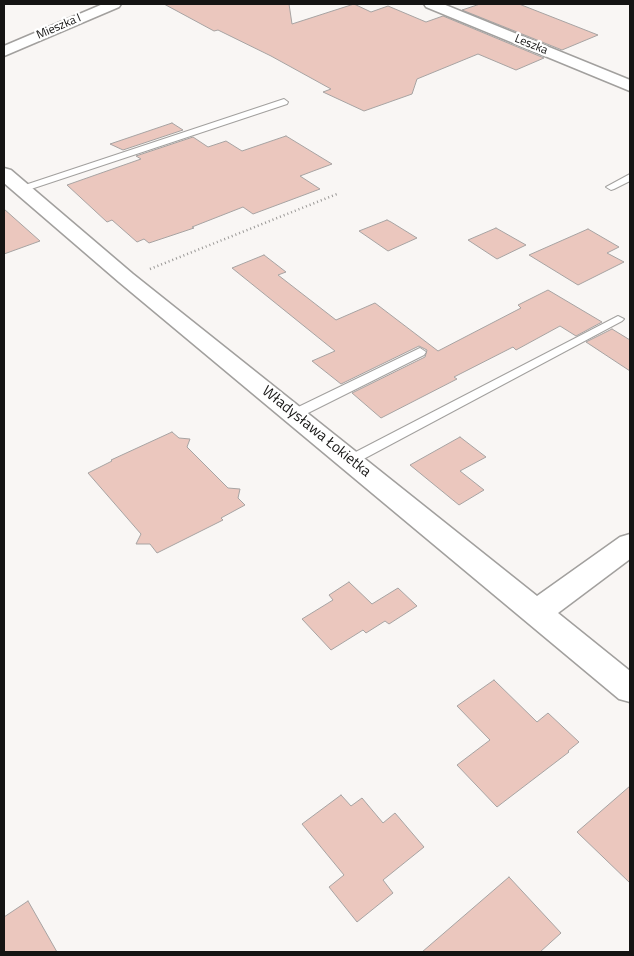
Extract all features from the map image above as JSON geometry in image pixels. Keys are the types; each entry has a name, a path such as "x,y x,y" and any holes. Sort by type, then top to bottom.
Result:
{"street":[{"name":"Mieszka I","path":"4,51 114,4"},
{"name":"Leszka","path":"431,4 630,86"},
{"name":"Władysława Łokietka","path":"13,182 126,278 538,612 630,689"},
{"path":"538,612 630,544"}],"lane":[{"path":"13,182 284,102"},
{"path":"611,187 630,177"},
{"path":"351,460 618,319"},
{"path":"295,414 420,352"}],"path":[{"path":"126,278 337,194"}],"building":[{"path":"164,4 289,4 292,24 354,4 371,12 388,6 426,22 443,16 544,58 516,70 478,54 417,79 412,94 364,111 323,92 331,89 271,56 218,30 214,31"},
{"path":"480,4 519,4 598,35 562,50 462,10"},
{"path":"172,123 183,130 123,150 110,144"},
{"path":"286,136 332,164 300,176 320,189 253,214 243,207 192,227 194,228 149,243 144,239 137,242 112,220 107,222 67,185 141,159 136,156 193,137 208,147 226,141 242,151"},
{"path":"4,209 40,241 4,254"},
{"path":"387,220 417,238 388,251 359,231"},
{"path":"496,228 526,245 497,259 468,240"},
{"path":"588,229 619,247 607,253 624,262 578,285 529,255"},
{"path":"264,255 286,272 278,275 336,320 375,303 438,351 521,308 518,305 548,290 602,322 576,336 560,326 516,350 513,347 454,377 457,379 381,418 352,393 425,357 427,350 419,346 341,384 312,361 335,351 232,268"},
{"path":"612,329 630,340 630,371 586,342"},
{"path":"172,432 179,438 190,439 187,447 228,488 240,489 238,498 245,505 221,518 223,520 157,553 150,544 136,544 141,534 88,473 111,460"},
{"path":"460,437 486,457 460,471 484,490 459,505 410,465"},
{"path":"349,582 372,604 398,588 417,606 389,624 385,621 366,633 363,630 331,650 302,619 333,600 329,595"},
{"path":"494,680 537,722 548,713 579,742 569,752 497,807 457,765 490,740 457,706"},
{"path":"630,786 630,883 577,832"},
{"path":"341,795 351,806 362,798 383,823 395,813 424,847 383,880 393,893 357,922 329,887 344,875 302,824"},
{"path":"509,877 561,933 540,952 422,952"},
{"path":"28,901 57,952 4,952 4,917"}]}
